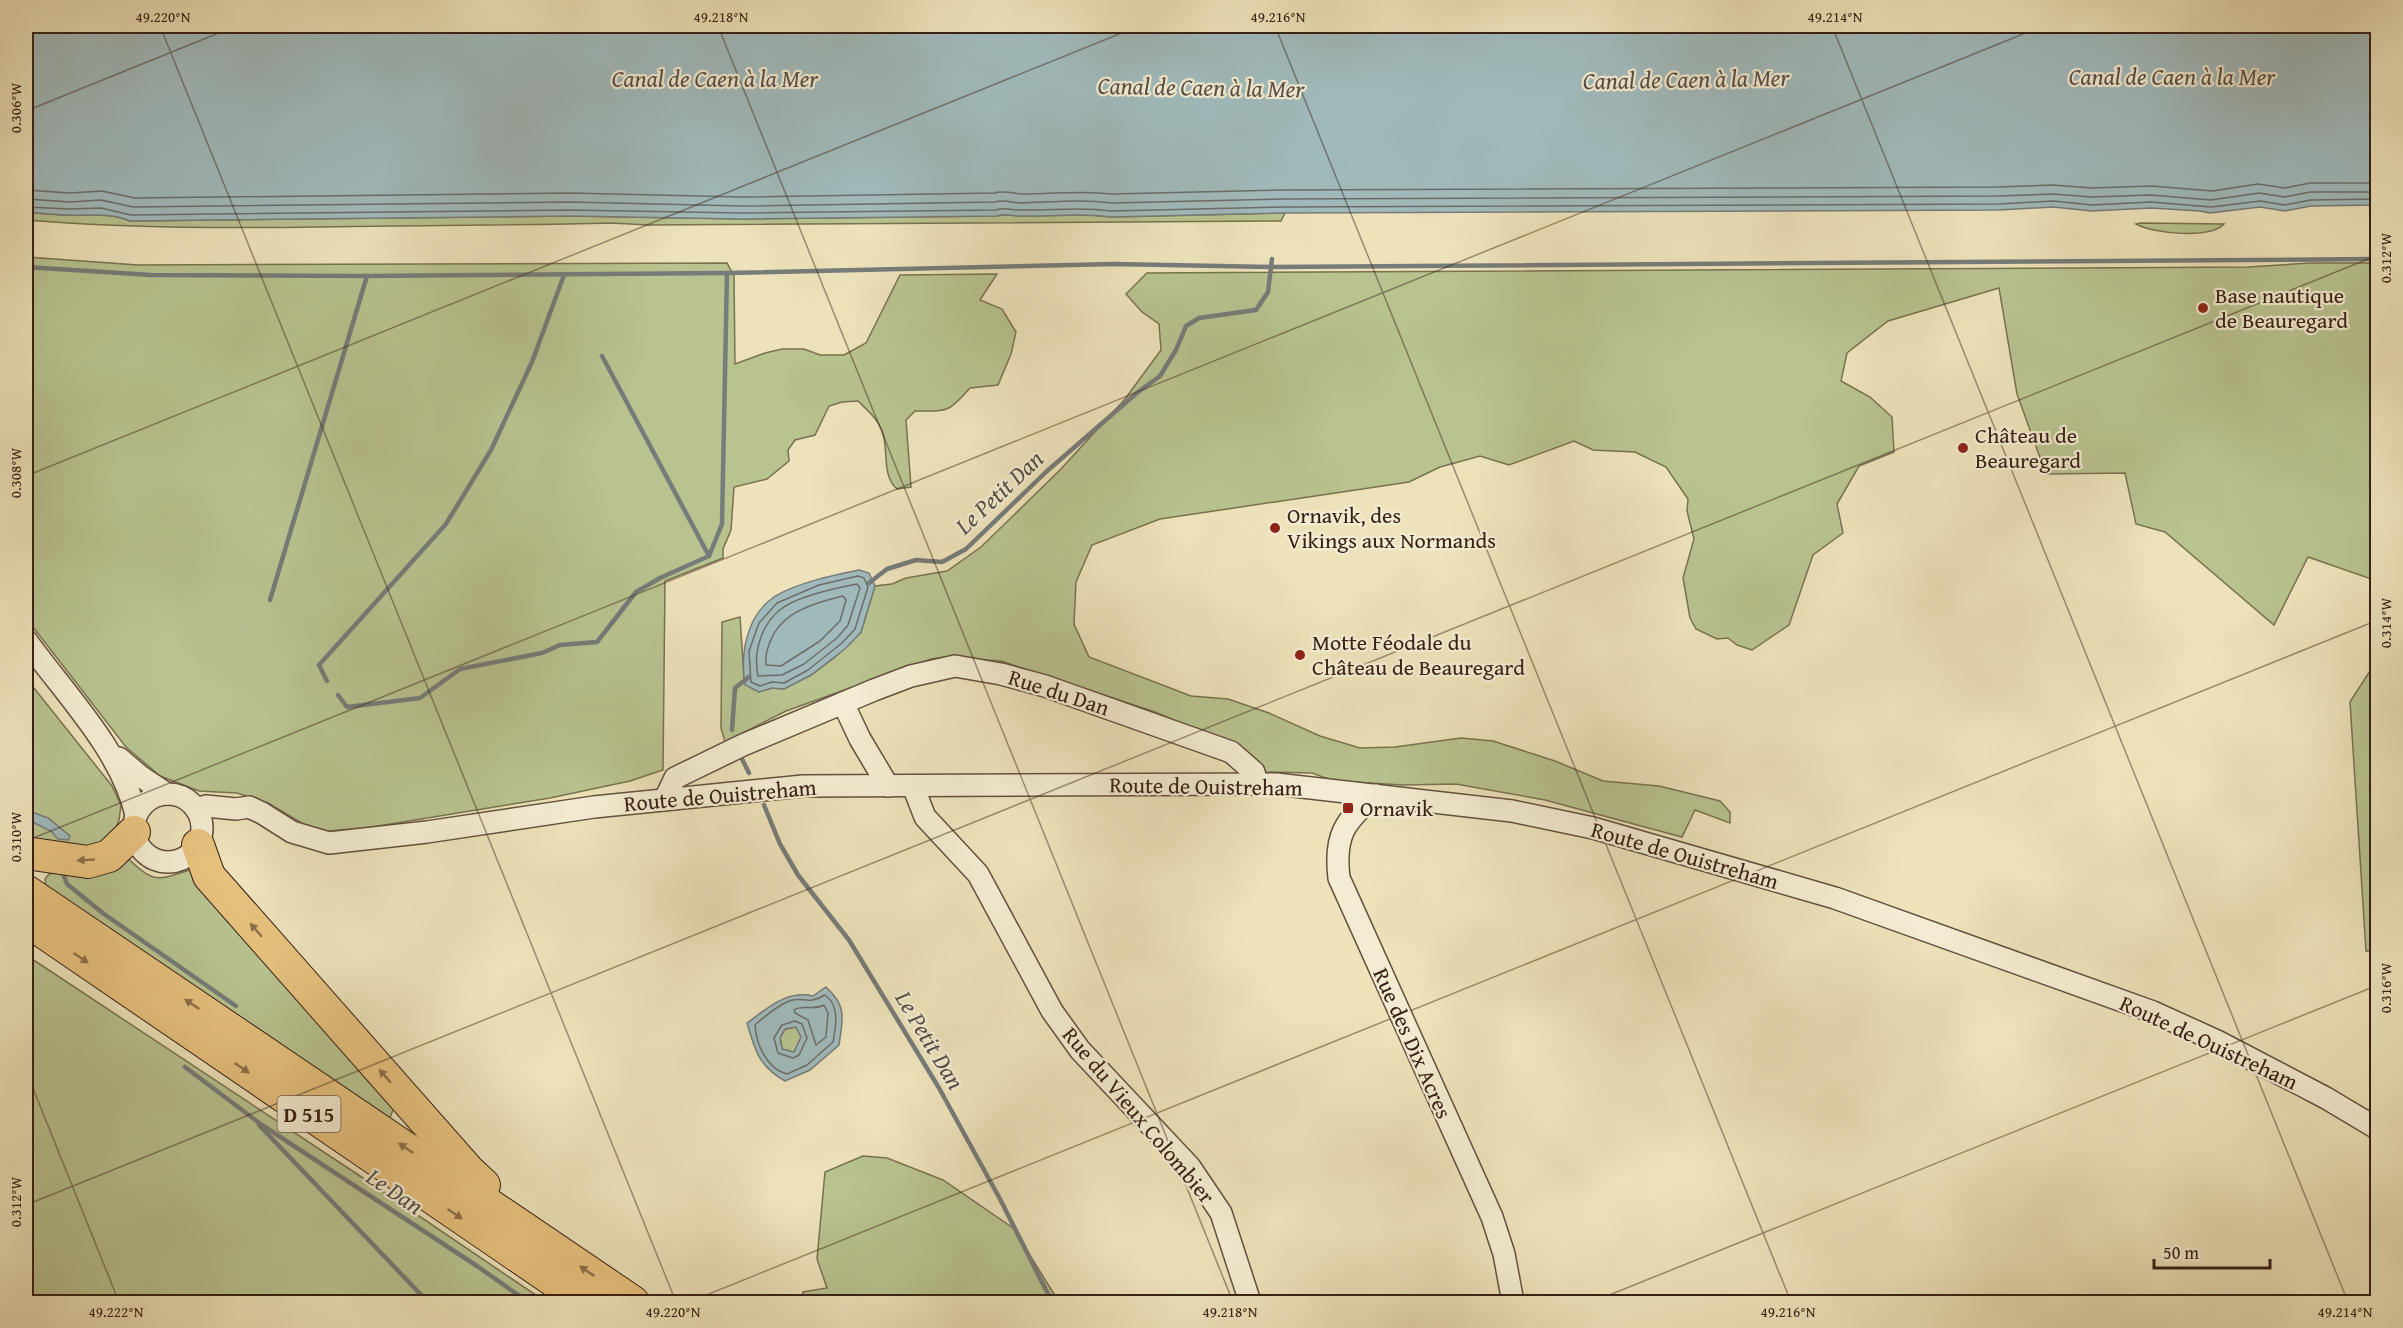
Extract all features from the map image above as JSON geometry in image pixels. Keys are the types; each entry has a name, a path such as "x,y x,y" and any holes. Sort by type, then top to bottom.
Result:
{"highway":[{"path":"26,854 88,862 109,856 135,823"},
{"path":"200,837 209,876 469,1171 515,1212 541,1240"},
{"name":"D 515","path":"26,891 633,1302"},
{"name":"D 515","path":"28,923 585,1302"}],"street":[{"path":"26,640 107,748 128,785 139,846 147,855 164,862 174,862 187,857 200,837 236,809"},
{"name":"Rue du Dan","path":"664,799 675,778 686,771 911,676 955,666 975,668 1045,686 1231,752 1254,772 1257,784"},
{"path":"843,703 860,739 888,786"},
{"path":"107,748 140,776 167,794 186,799 196,808 201,819 200,837"},
{"name":"Route de Ouistreham","path":"196,808 206,806 236,809 249,807 303,837 329,843 594,807 803,786 1276,784 1512,811 1593,828 1835,898 2153,1012 2217,1041 2316,1092 2378,1129"},
{"name":"Rue du Vieux Colombier","path":"913,786 925,817 978,874 1052,1011 1080,1050 1190,1167 1206,1188 1221,1213 1250,1302"},
{"path":"135,823 147,801 167,794"},
{"name":"Rue des Dix Acres","path":"1376,795 1357,810 1342,832 1336,855 1339,878 1492,1217 1504,1254 1514,1302"}],"green space":[{"path":"26,212 107,215 130,221 569,216 742,219 1006,215 1111,217 1285,213 1281,221 649,225 611,223 255,228 164,227 26,220"},
{"path":"2136,224 2224,224 2207,232 2182,233 2155,230"},
{"path":"26,257 138,265 727,263 734,276 735,364 782,349 804,349 820,355 844,355 866,343 900,275 997,274 980,300 1002,309 1016,332 1011,354 998,385 970,388 947,409 915,411 906,420 911,487 897,489 892,483 887,469 882,430 875,418 858,401 829,406 815,435 795,440 788,450 789,461 767,479 734,487 731,530 723,549 723,558 665,581 663,770 630,781 550,798 372,827 328,831 305,825 268,803 237,793 199,791 160,776 126,747 26,618"},
{"path":"2310,263 2377,263 2377,581 2308,557 2274,625 2165,532 2136,524 2125,473 2046,474 2017,394 1999,288 1888,321 1847,353 1841,381 1870,397 1892,417 1894,452 1859,466 1837,504 1843,533 1813,555 1789,625 1752,650 1737,645 1728,638 1717,639 1696,629 1690,618 1683,578 1694,539 1687,511 1688,499 1666,467 1635,452 1593,450 1574,441 1509,465 1480,456 1440,467 1409,482 1160,519 1092,545 1076,582 1074,624 1089,657 1191,696 1228,699 1269,713 1320,736 1360,748 1395,747 1461,738 1493,741 1555,761 1603,781 1659,786 1720,801 1730,812 1730,823 1695,810 1682,837 1545,800 1456,784 1403,785 1352,782 1331,780 1312,773 1266,772 1238,747 1155,712 1001,661 944,657 931,659 786,711 725,742 721,728 722,622 740,617 744,677 759,692 772,688 784,689 811,675 834,658 861,632 875,586 947,571 981,547 1060,470 1125,399 1161,350 1159,324 1142,312 1126,294 1147,273 2248,267"},
{"path":"2377,660 2377,953 2366,951 2350,702"},
{"path":"26,678 112,786 121,805 119,820 112,837 86,851 26,840"},
{"path":"126,856 150,876 172,876 193,869 395,1105 389,1120 46,887 45,879 49,874"},
{"path":"26,955 360,1176 546,1302 26,1302"},
{"path":"796,1027 801,1037 794,1053 782,1049 780,1038 785,1029"},
{"path":"863,1156 887,1158 943,1180 1013,1228 1059,1302 801,1302 803,1292 827,1288 817,1259 825,1172"}],"water":[{"name":"Canal de Caen à la Mer","path":"26,26 2377,26 2377,205 2311,206 2285,211 2260,207 2210,213 2151,208 2092,211 2053,207 1999,210 1285,213 1111,217 1006,215 742,219 569,216 130,221 107,215 26,212"},
{"path":"859,570 869,573 875,586 861,632 846,648 811,675 784,689 772,688 759,692 745,685 743,661 747,637 751,625 765,605 774,597 793,588 815,580"},
{"path":"26,810 48,818 70,836 68,840 58,839 51,831 26,819"},
{"path":"826,987 837,1000 842,1013 839,1045 810,1070 785,1081 769,1070 759,1057 747,1023 770,1006 786,998 813,996","holes":["796,1027 801,1037 794,1052 782,1049 780,1038 785,1029"]}],"waterway":[{"name":"Le Petit Dan","path":"869,583 887,569 916,560 942,562 966,549 1047,471 1138,392 1160,376 1176,350 1186,326 1199,318 1256,310 1268,292 1272,259"},
{"path":"26,267 151,275 367,276 727,273 1114,264 1271,267 2378,259"},
{"path":"338,695 347,707 420,698 460,669 542,653 560,645 597,642 636,592 660,578 709,556 722,524 727,273"},
{"path":"327,681 319,665 446,524 491,450 532,362 564,275"},
{"path":"270,600 367,276"},
{"path":"602,356 709,556"},
{"name":"Le Petit Dan","path":"732,730 735,688 749,677"},
{"name":"Le Petit Dan","path":"741,757 749,773"},
{"name":"Le Petit Dan","path":"764,805 780,844 798,875 849,940 939,1088 1000,1199 1052,1302"},
{"name":"Le Dan","path":"63,874 67,884 104,914 236,1006"},
{"name":"Le Dan","path":"185,1067 262,1125 528,1302"},
{"name":"Le Dan","path":"259,1125 426,1300 434,1302"},
{"name":"Le Dan","path":"511,1302 518,1295"}],"place":[{"name":"Base nautique de Beauregard","path":"2203,308"},
{"name":"Château de Beauregard","path":"1963,448"},
{"name":"Ornavik, des Vikings aux Normands","path":"1275,528"},
{"name":"Motte Féodale du Château de Beauregard","path":"1300,655"},
{"name":"Ornavik","path":"1348,808"}]}
